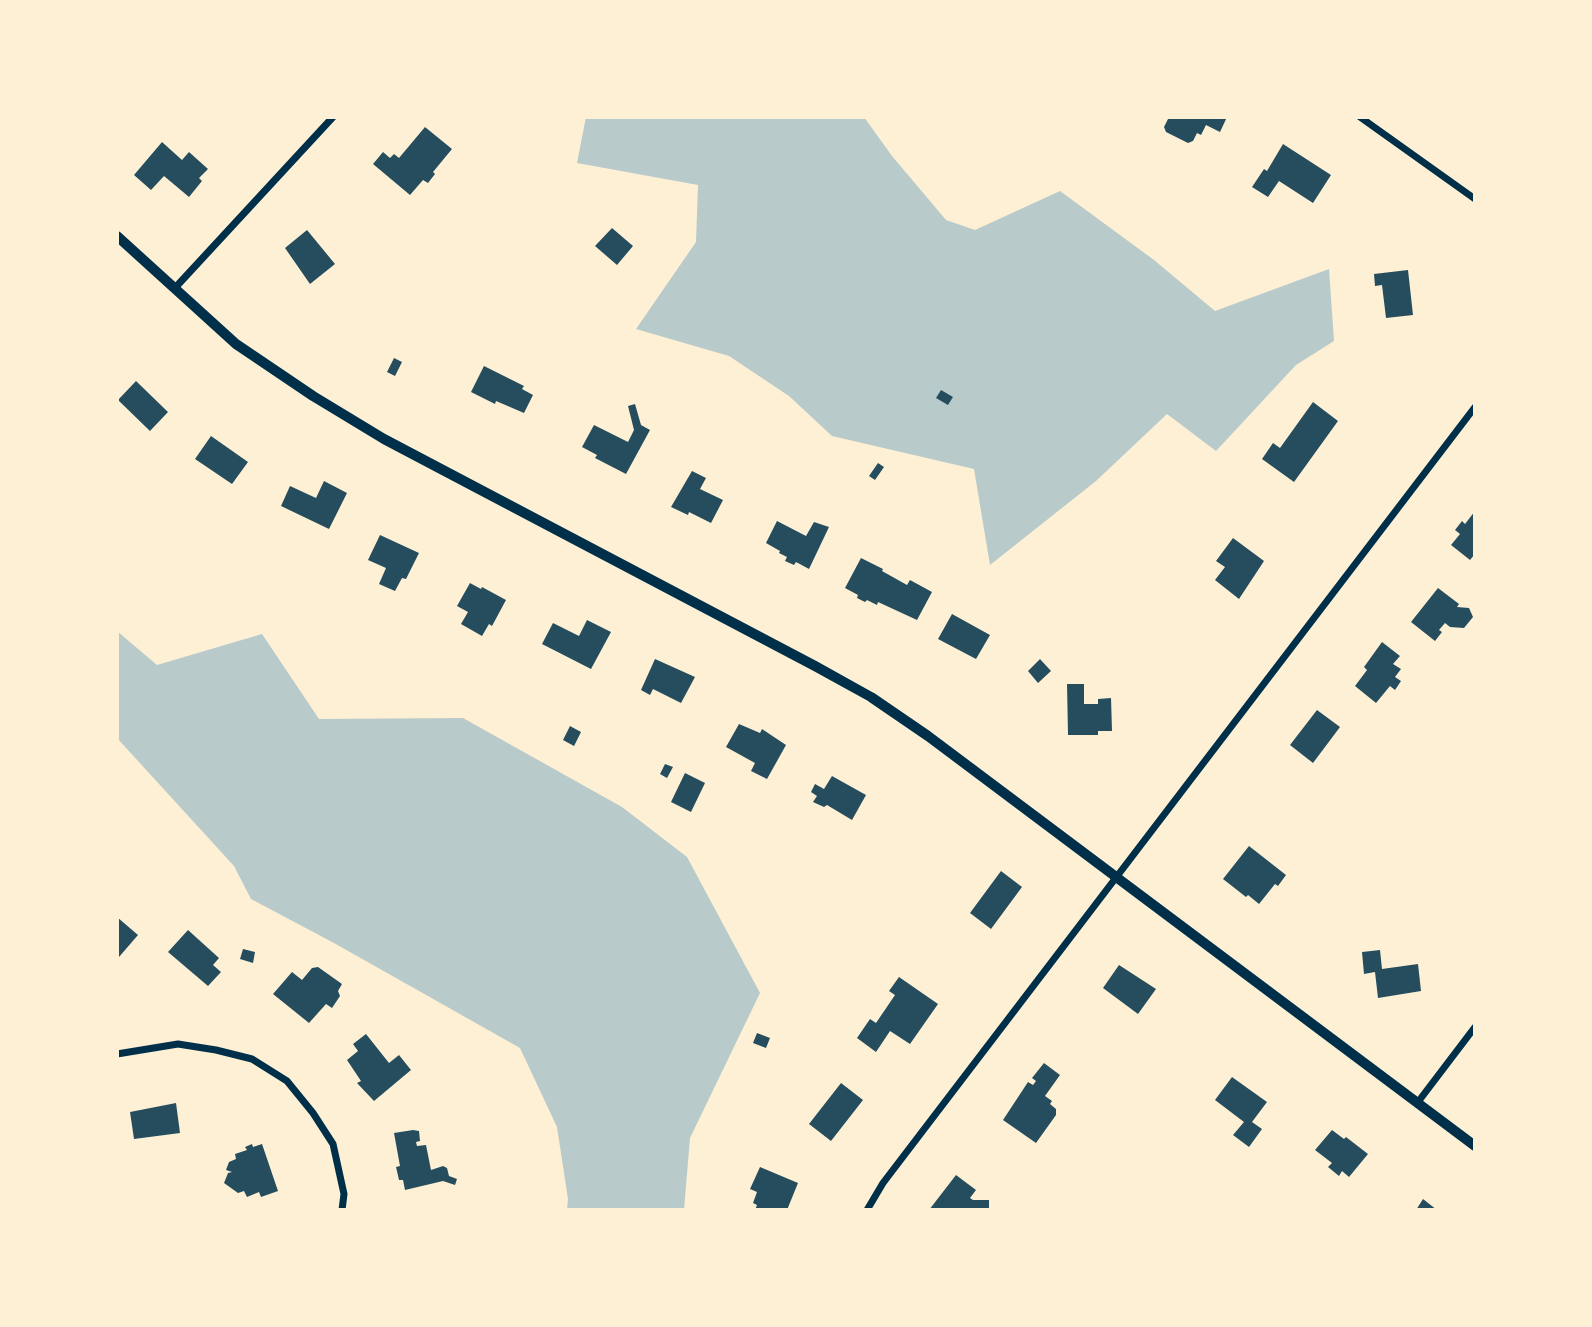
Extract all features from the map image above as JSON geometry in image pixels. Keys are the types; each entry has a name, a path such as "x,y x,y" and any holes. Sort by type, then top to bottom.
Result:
{"street":[{"path":"173,290 332,117"},
{"path":"1360,117 1475,199"},
{"path":"117,236 173,290 236,344 313,396 384,439 871,697 928,736 1475,1146"},
{"path":"867,1210 883,1183 1475,407"},
{"path":"1418,1102 1475,1027"},
{"path":"117,1054 178,1044 203,1048 252,1059 287,1082 313,1113 333,1144 344,1194 342,1210"}],"shaded area":[{"path":"586,117 864,117 892,156 946,220 975,230 1060,191 1154,260 1215,311 1329,269 1334,341 1296,365 1216,451 1167,414 1096,481 990,565 974,469 832,436 789,396 729,356 636,329 696,242 698,185 577,163"},
{"path":"117,631 157,665 262,634 319,719 463,718 622,807 687,857 760,993 690,1138 684,1210 567,1210 568,1199 557,1127 520,1048 251,899 234,866 117,738"}],"building":[{"path":"1169,117 1227,117 1220,132 1206,125 1201,135 1197,133 1193,141 1188,143 1166,132 1164,127"},
{"path":"425,127 452,149 433,172 435,174 428,183 423,180 410,195 373,164 383,152 390,158 394,154 399,158"},
{"path":"162,142 182,160 189,152 208,169 199,178 202,181 189,197 164,176 151,190 134,175"},
{"path":"1283,144 1331,175 1313,203 1279,181 1268,197 1252,187 1264,169 1267,171"},
{"path":"612,228 633,246 617,265 595,246"},
{"path":"307,230 335,264 310,284 285,248"},
{"path":"1408,270 1413,315 1386,318 1382,285 1375,286 1374,274"},
{"path":"394,358 402,362 395,376 387,372"},
{"path":"484,366 524,386 522,389 533,395 524,413 496,401 495,404 471,392"},
{"path":"136,381 168,412 150,431 118,400"},
{"path":"941,390 953,397 948,405 936,398"},
{"path":"1313,402 1338,421 1294,482 1262,459 1273,443 1280,448"},
{"path":"635,404 641,425 650,430 626,474 595,458 597,455 582,447 594,425 628,442 634,430 628,406"},
{"path":"211,436 248,462 232,484 195,459"},
{"path":"878,463 884,467 875,480 869,476"},
{"path":"692,471 706,478 700,489 723,500 711,523 671,507"},
{"path":"324,481 347,493 329,529 281,506 290,486 316,498"},
{"path":"1475,511 1475,554 1470,560 1451,545 1460,534 1455,530 1462,521 1465,524"},
{"path":"777,521 806,536 814,522 829,527 809,569 796,562 794,565 785,561 787,557 766,543"},
{"path":"380,535 419,553 406,579 402,578 395,591 379,584 386,568 368,560"},
{"path":"1233,538 1264,561 1239,599 1215,580 1225,567 1216,561"},
{"path":"861,558 907,585 910,580 932,592 917,620 878,602 877,605 867,600 865,602 845,588"},
{"path":"470,583 506,600 492,626 489,624 482,636 461,624 468,612 457,606"},
{"path":"1438,588 1459,604 1457,607 1469,608 1473,617 1464,628 1450,627 1445,623 1435,641 1411,622"},
{"path":"952,614 990,635 976,659 938,639"},
{"path":"587,620 611,632 591,669 542,644 553,623 579,636"},
{"path":"1382,642 1400,656 1393,664 1401,669 1395,677 1401,681 1395,690 1390,686 1376,703 1355,686 1367,670 1364,667"},
{"path":"655,659 695,677 681,703 653,689 650,695 641,690"},
{"path":"1040,659 1051,671 1038,683 1028,671"},
{"path":"1067,684 1084,684 1084,704 1098,704 1098,699 1111,698 1112,731 1098,731 1098,735 1068,735"},
{"path":"1317,710 1340,727 1313,763 1290,745"},
{"path":"739,724 760,733 762,729 786,745 767,779 751,771 755,763 726,747"},
{"path":"570,726 581,732 574,746 563,740"},
{"path":"665,764 673,767 667,778 660,774"},
{"path":"685,773 705,783 691,812 671,802"},
{"path":"832,776 866,795 852,820 827,805 824,807 813,802 817,796 811,792 815,784 824,789"},
{"path":"1249,846 1286,875 1259,904 1223,879"},
{"path":"1001,871 1022,887 991,929 970,913"},
{"path":"117,917 138,935 119,957 117,956"},
{"path":"188,930 219,958 213,965 221,972 208,986 168,952"},
{"path":"243,949 255,952 253,963 240,959"},
{"path":"1380,950 1382,969 1418,964 1421,991 1378,998 1375,972 1364,974 1362,952"},
{"path":"1119,965 1156,989 1138,1014 1103,988"},
{"path":"318,967 342,984 338,991 340,996 332,1008 326,1004 309,1023 273,994 292,972 302,980 312,968"},
{"path":"899,977 938,1004 910,1044 890,1031 876,1052 857,1038 870,1019 876,1023 895,995 889,991"},
{"path":"757,1033 770,1038 766,1048 753,1043"},
{"path":"366,1034 389,1063 399,1055 411,1070 374,1101 357,1083 361,1081 347,1060 358,1051 353,1044"},
{"path":"1044,1063 1060,1075 1045,1096 1052,1101 1050,1104 1056,1109 1056,1115 1036,1143 1003,1120 1028,1082 1033,1085 1036,1081 1032,1078"},
{"path":"1232,1077 1267,1102 1252,1122 1262,1129 1249,1147 1233,1135 1244,1122 1215,1100"},
{"path":"841,1083 863,1100 831,1141 809,1124"},
{"path":"176,1103 180,1133 134,1139 130,1112"},
{"path":"1332,1130 1368,1154 1349,1177 1342,1171 1339,1176 1328,1167 1332,1163 1315,1150"},
{"path":"419,1131 420,1141 416,1142 417,1146 426,1145 431,1170 443,1166 447,1168 449,1176 457,1179 455,1185 443,1181 405,1190 396,1167 400,1166 394,1133"},
{"path":"252,1144 253,1147 262,1144 278,1191 261,1197 259,1192 247,1197 244,1191 238,1193 224,1183 228,1173 232,1172 226,1170 229,1162 236,1159 235,1154 247,1150 245,1147"},
{"path":"760,1167 798,1183 787,1210 755,1210 757,1205 753,1203 757,1192 750,1189"},
{"path":"956,1175 976,1190 970,1198 989,1200 989,1210 929,1210"},
{"path":"1423,1199 1437,1210 1416,1210"}]}
